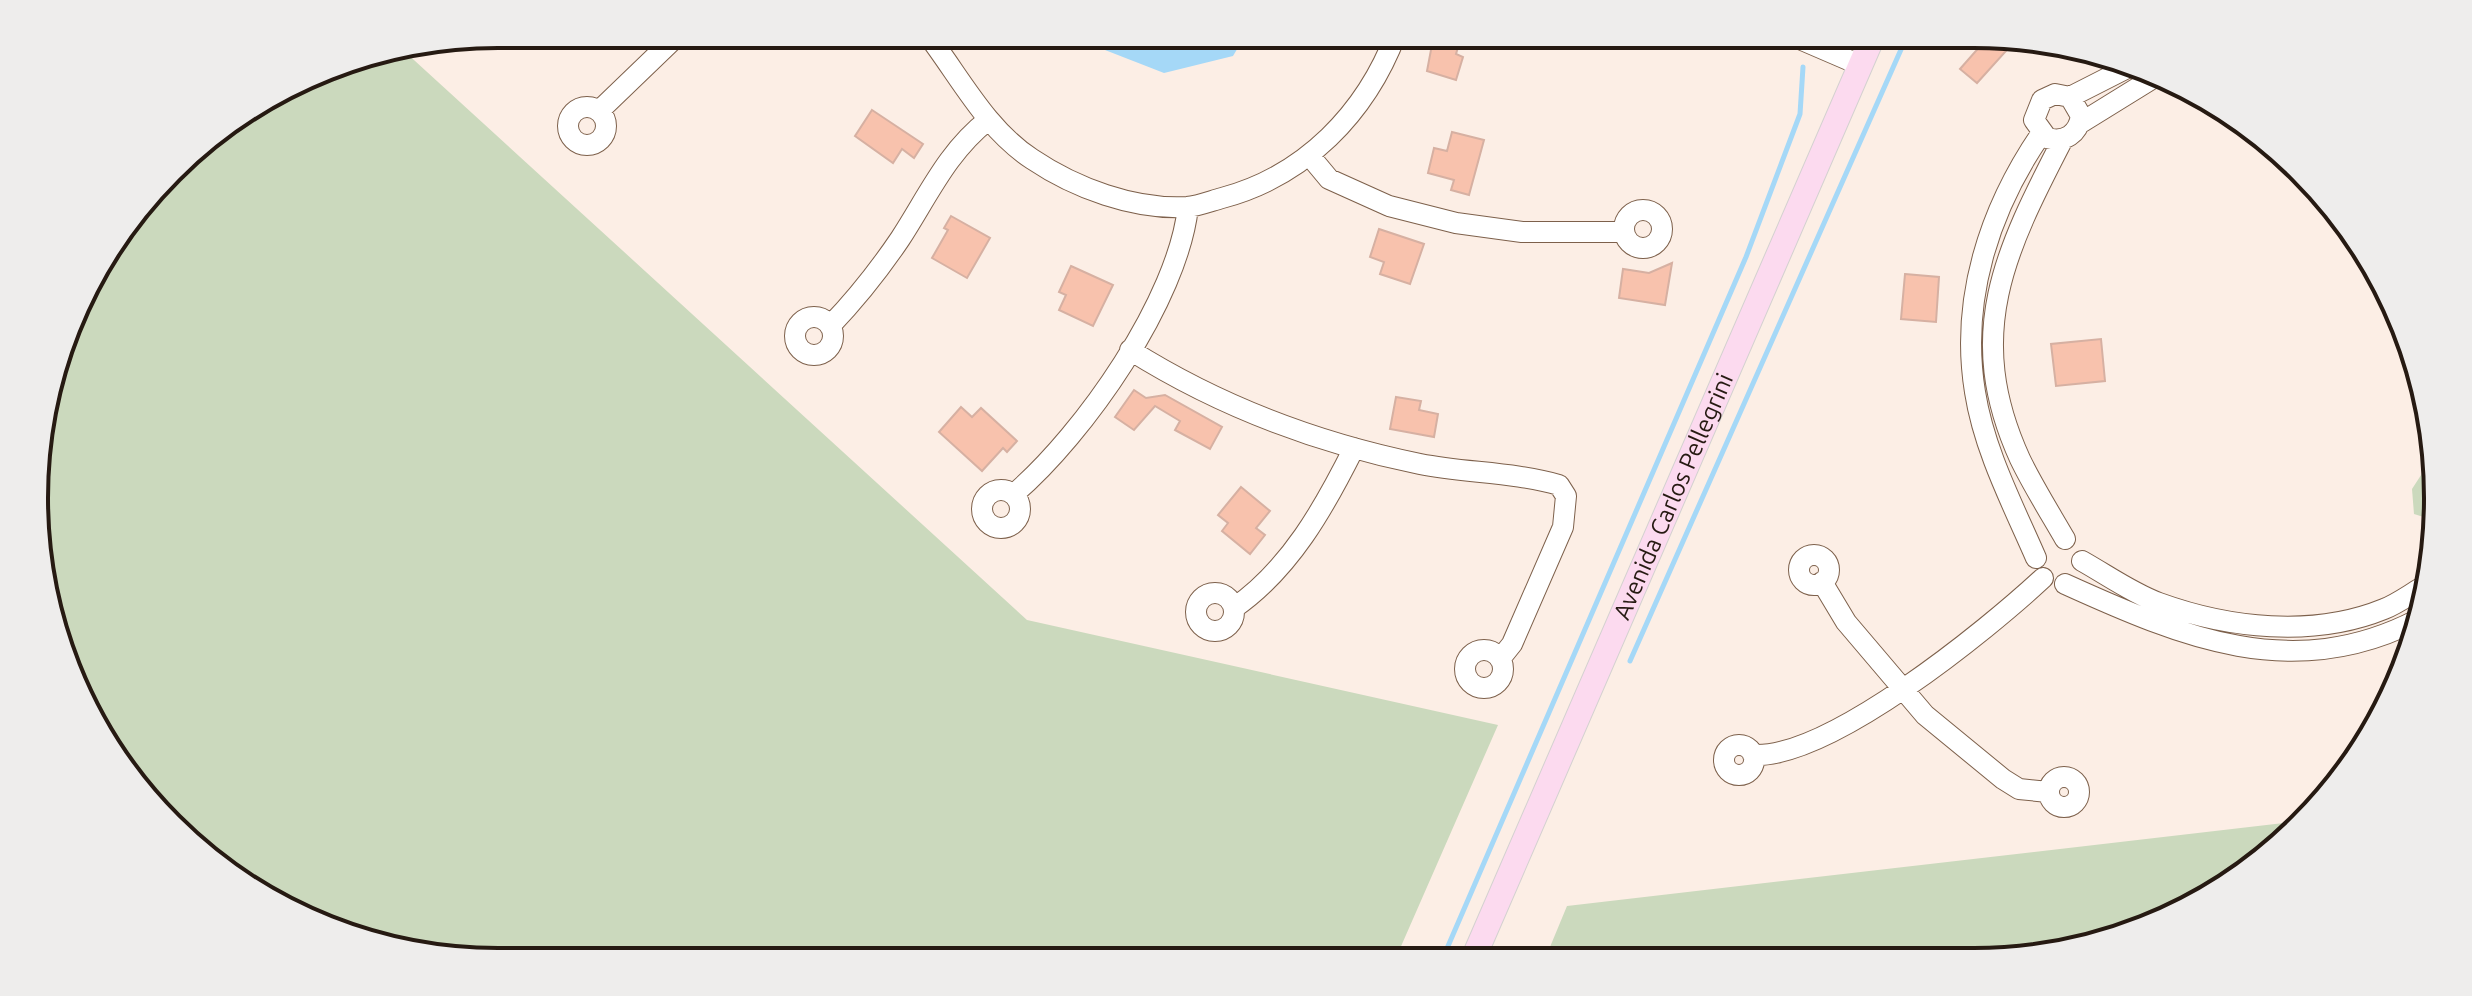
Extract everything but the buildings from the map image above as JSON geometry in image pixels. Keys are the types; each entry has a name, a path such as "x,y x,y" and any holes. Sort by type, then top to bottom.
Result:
{"main road":[{"name":"Avenida Carlos Pellegrini","path":"1478,948 1860,65 1864,48"}],"street":[{"path":"599,111 664,48"},
{"path":"937,48 988,120 1031,158 1083,186 1127,200 1188,207 1241,193 1289,172 1333,135 1368,92 1389,48"},
{"path":"1821,48 1860,65"},
{"path":"2041,134 2034,120 2037,106 2048,96 2070,97 2119,72"},
{"path":"2065,584 2078,576 2082,561 2077,547 2065,539 2020,458 2001,403 1993,352 1996,296 2016,230 2063,139 2079,124 2147,82"},
{"path":"2070,97 2079,109 2079,124"},
{"path":"830,326 858,298 964,138 988,120"},
{"path":"2041,134 2063,139"},
{"path":"2041,134 2021,163 1995,215 1978,271 1970,336 1975,393 1990,450 2043,578"},
{"path":"1309,155 1329,179 1389,206 1456,223 1522,232 1624,232"},
{"path":"1014,494 1043,469 1077,428 1130,350 1173,267 1185,236 1188,207"},
{"path":"1130,350 1175,378 1233,407 1354,448 1421,464 1559,485 1566,496 1563,527 1512,644 1500,659"},
{"path":"1234,608 1262,588 1294,547 1328,499 1354,448"},
{"path":"2036,558 2050,540 2065,539"},
{"path":"2082,561 2157,602 2225,621 2281,628 2330,623 2383,610 2414,592"},
{"path":"2043,578 2065,584 2143,619 2202,640 2258,650 2316,652 2381,639 2405,626"},
{"path":"1753,755 1773,756 1824,734 1903,690 2012,607 2043,578"},
{"path":"1822,582 1846,622 1925,715 2003,779 2019,789 2048,792"}],"green space":[{"path":"411,57 1027,620 1498,725 1400,948 498,948 439,944 382,933 299,902 224,855 160,795 108,723 72,643 52,557 49,469 63,382 82,326 108,273 141,224 201,160 248,124 299,94 353,72"},
{"path":"2423,472 2423,517 2414,514 2412,489"},
{"path":"2285,823 2224,872 2173,902 2090,933 2033,944 1974,948 1550,948 1567,906"}],"water":[{"path":"1238,48 1233,56 1164,73 1105,50"}],"waterway":[{"path":"1630,661 1902,48"},
{"path":"1447,948 1746,257 1800,114 1803,67"}]}
